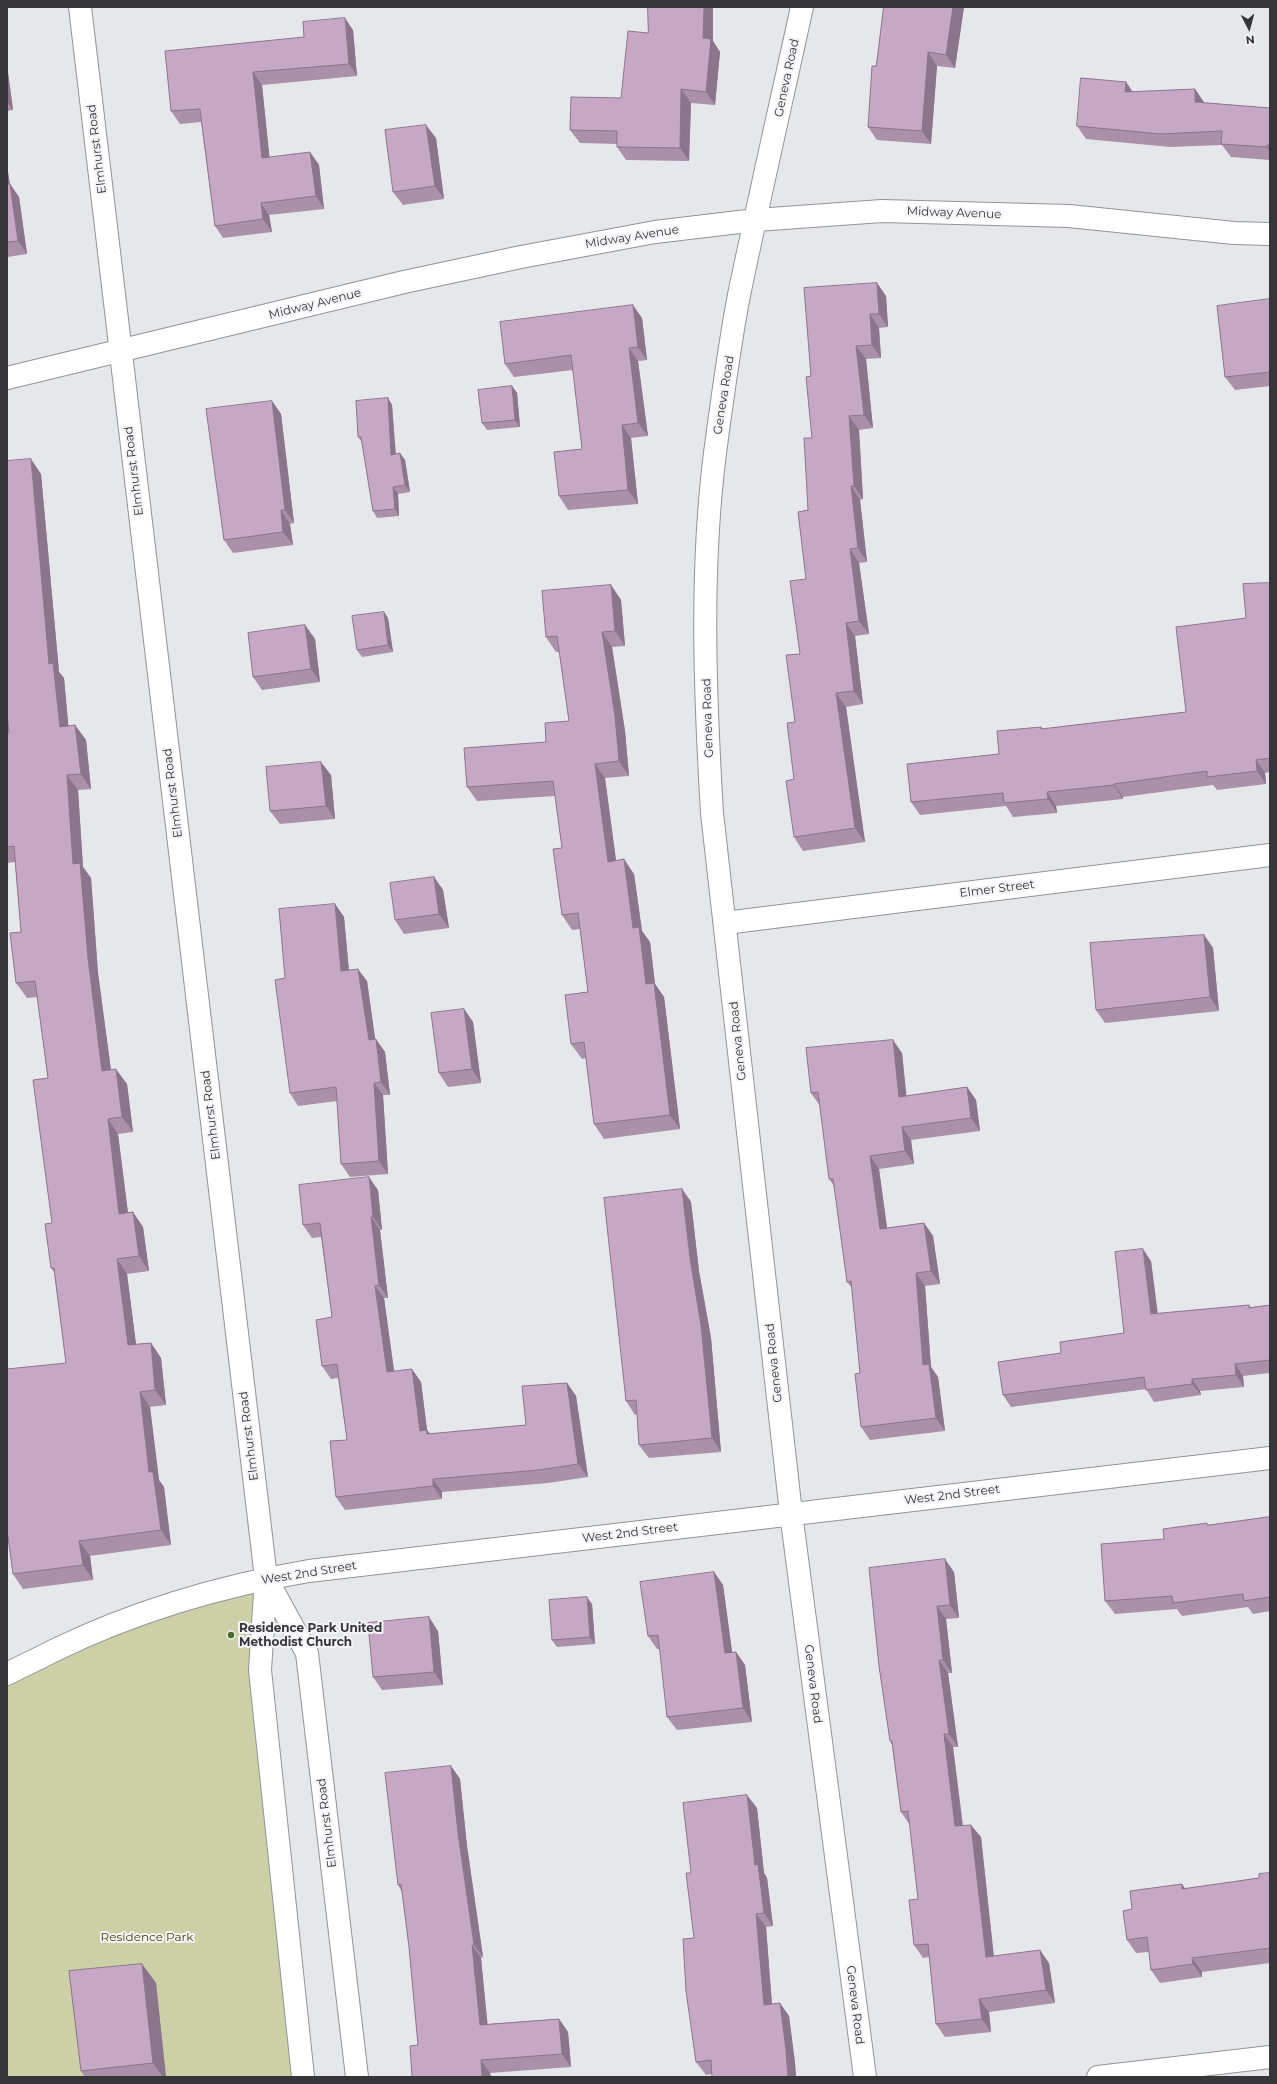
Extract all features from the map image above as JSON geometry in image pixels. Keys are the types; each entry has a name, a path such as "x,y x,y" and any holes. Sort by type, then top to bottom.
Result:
{"street":[{"name":"Elmhurst Road","path":"80,7 266,1578 260,1670 303,2077"},
{"name":"Geneva Road","path":"802,7 739,297 715,455 708,545 706,634 707,723 712,813 791,1513 865,2077"},
{"name":"Midway Avenue","path":"7,378 120,352 404,282 521,257 655,232 756,220 882,211 1068,216 1270,234"},
{"name":"Elmer Street","path":"725,923 1270,855"},
{"name":"West 2nd Street","path":"7,1674 93,1631 144,1612 195,1595 266,1578 309,1571 791,1513 1270,1458"},
{"name":"Elmhurst Road","path":"266,1578 307,1653 357,2077"},
{"path":"1098,2077 1270,2057"}],"green space":[{"name":"Residence Park","path":"266,1578 260,1670 303,2077 7,2077 7,1674"}],"building":[{"path":"648,7 704,7 703,38 711,39 706,92 681,89 680,148 617,147 617,131 570,130 571,97 621,98 628,31 648,33"},
{"path":"884,7 953,7 946,55 928,52 922,131 868,127 872,66 876,66"},
{"path":"345,18 349,64 253,72 262,158 310,152 316,196 261,203 263,219 215,226 200,109 171,111 165,51 304,37 303,22"},
{"path":"1081,78 1126,82 1125,92 1195,89 1195,102 1270,108 1270,145 1267,145 1267,147 1221,144 1222,131 1160,134 1077,126"},
{"path":"426,125 435,186 393,192 385,130"},
{"path":"7,184 10,184 18,241 7,242"},
{"path":"877,283 879,314 870,314 872,345 856,346 864,415 849,416 854,486 851,486 858,548 850,549 859,621 846,623 854,691 836,693 855,828 794,837 786,781 794,779 787,723 795,722 786,655 800,654 790,581 806,579 798,512 808,510 804,438 812,438 806,377 811,376 804,288"},
{"path":"1270,299 1270,372 1225,377 1217,306"},
{"path":"633,305 638,347 629,348 638,423 622,425 628,490 559,496 554,452 582,449 571,355 505,364 500,322"},
{"path":"512,386 515,420 482,423 478,390"},
{"path":"388,398 391,455 400,453 405,485 393,487 395,509 373,511 361,437 358,437 356,401"},
{"path":"272,401 285,510 281,510 283,532 224,540 206,409"},
{"path":"31,459 49,664 53,663 60,727 75,725 81,774 67,775 73,864 80,863 88,958 102,1071 116,1069 122,1117 108,1119 119,1214 133,1212 139,1256 117,1259 128,1345 151,1343 155,1390 140,1392 149,1472 153,1472 161,1530 79,1541 83,1565 13,1574 7,1530 7,1369 66,1363 54,1268 51,1268 45,1224 52,1223 33,1080 48,1078 35,981 16,983 10,933 21,932 14,846 7,847 7,733 9,733 7,714 7,461"},
{"path":"1270,583 1270,758 1256,760 1257,771 1207,777 1207,771 1114,785 1047,792 1048,799 1004,803 1003,793 911,802 907,764 999,754 997,731 1041,727 1041,729 1186,712 1176,627 1246,618 1243,584"},
{"path":"611,585 615,631 602,632 615,716 619,761 595,764 608,862 624,859 633,928 639,927 646,984 654,983 670,1115 594,1124 584,1042 571,1044 565,995 588,992 578,913 562,915 553,849 562,848 553,781 467,787 464,748 546,742 545,723 569,721 557,636 546,637 542,591"},
{"path":"384,612 388,645 357,650 352,616"},
{"path":"305,625 311,669 253,677 248,633"},
{"path":"321,762 326,806 270,811 266,767"},
{"path":"434,877 439,914 395,920 390,883"},
{"path":"335,904 341,971 358,969 369,1040 376,1039 381,1082 374,1083 379,1161 341,1164 336,1087 290,1093 275,980 285,978 279,909"},
{"path":"1204,935 1210,997 1096,1010 1090,943"},
{"path":"464,1009 472,1069 439,1073 431,1013"},
{"path":"893,1040 899,1097 967,1087 971,1118 902,1127 905,1151 870,1156 880,1229 924,1223 931,1271 916,1273 923,1365 929,1364 936,1418 861,1427 855,1374 860,1373 851,1281 847,1282 833,1179 829,1179 818,1092 811,1093 806,1048"},
{"path":"369,1177 373,1217 371,1217 379,1285 375,1286 387,1372 412,1369 420,1431 427,1430 427,1434 526,1425 522,1386 567,1383 578,1464 539,1470 433,1479 433,1486 336,1497 330,1441 347,1440 337,1364 322,1366 316,1320 332,1317 320,1223 303,1225 299,1185"},
{"path":"682,1189 690,1258 701,1325 712,1438 639,1445 636,1400 626,1401 604,1198"},
{"path":"1143,1249 1151,1314 1249,1305 1249,1308 1270,1305 1270,1360 1235,1364 1236,1375 1192,1379 1192,1384 1146,1390 1144,1377 1003,1395 998,1362 1061,1353 1060,1342 1124,1333 1115,1252"},
{"path":"1270,1517 1270,1597 1244,1601 1243,1594 1173,1603 1172,1596 1105,1601 1101,1544 1164,1539 1163,1529"},
{"path":"945,1559 950,1605 937,1606 943,1660 939,1660 949,1734 944,1734 955,1826 971,1825 986,1957 1040,1950 1046,1990 979,1999 982,2019 936,2024 928,1944 914,1945 909,1900 918,1899 908,1811 901,1812 892,1741 890,1741 879,1666 869,1568"},
{"path":"714,1572 725,1653 736,1652 743,1708 667,1717 658,1635 648,1636 640,1582"},
{"path":"587,1597 590,1637 552,1640 549,1600"},
{"path":"429,1617 434,1672 373,1677 368,1623"},
{"path":"451,1766 458,1833 474,1945 472,1945 480,2025 559,2019 562,2054 481,2060 482,2077 412,2077 410,2046 418,2045 409,1947 401,1884 398,1885 385,1773"},
{"path":"747,1795 755,1865 758,1864 764,1913 756,1914 764,2005 780,2003 788,2077 712,2077 711,2060 696,2062 686,1991 683,1939 694,1938 686,1873 691,1873 683,1803"},
{"path":"1270,1873 1270,1948 1192,1958 1193,1964 1151,1970 1147,1937 1127,1940 1123,1911 1132,1909 1130,1891 1182,1884 1182,1889 1259,1878 1259,1874"},
{"path":"142,1964 153,2063 81,2071 69,1971"}],"place":[{"name":"Residence Park United Methodist Church","path":"231,1635"}]}
